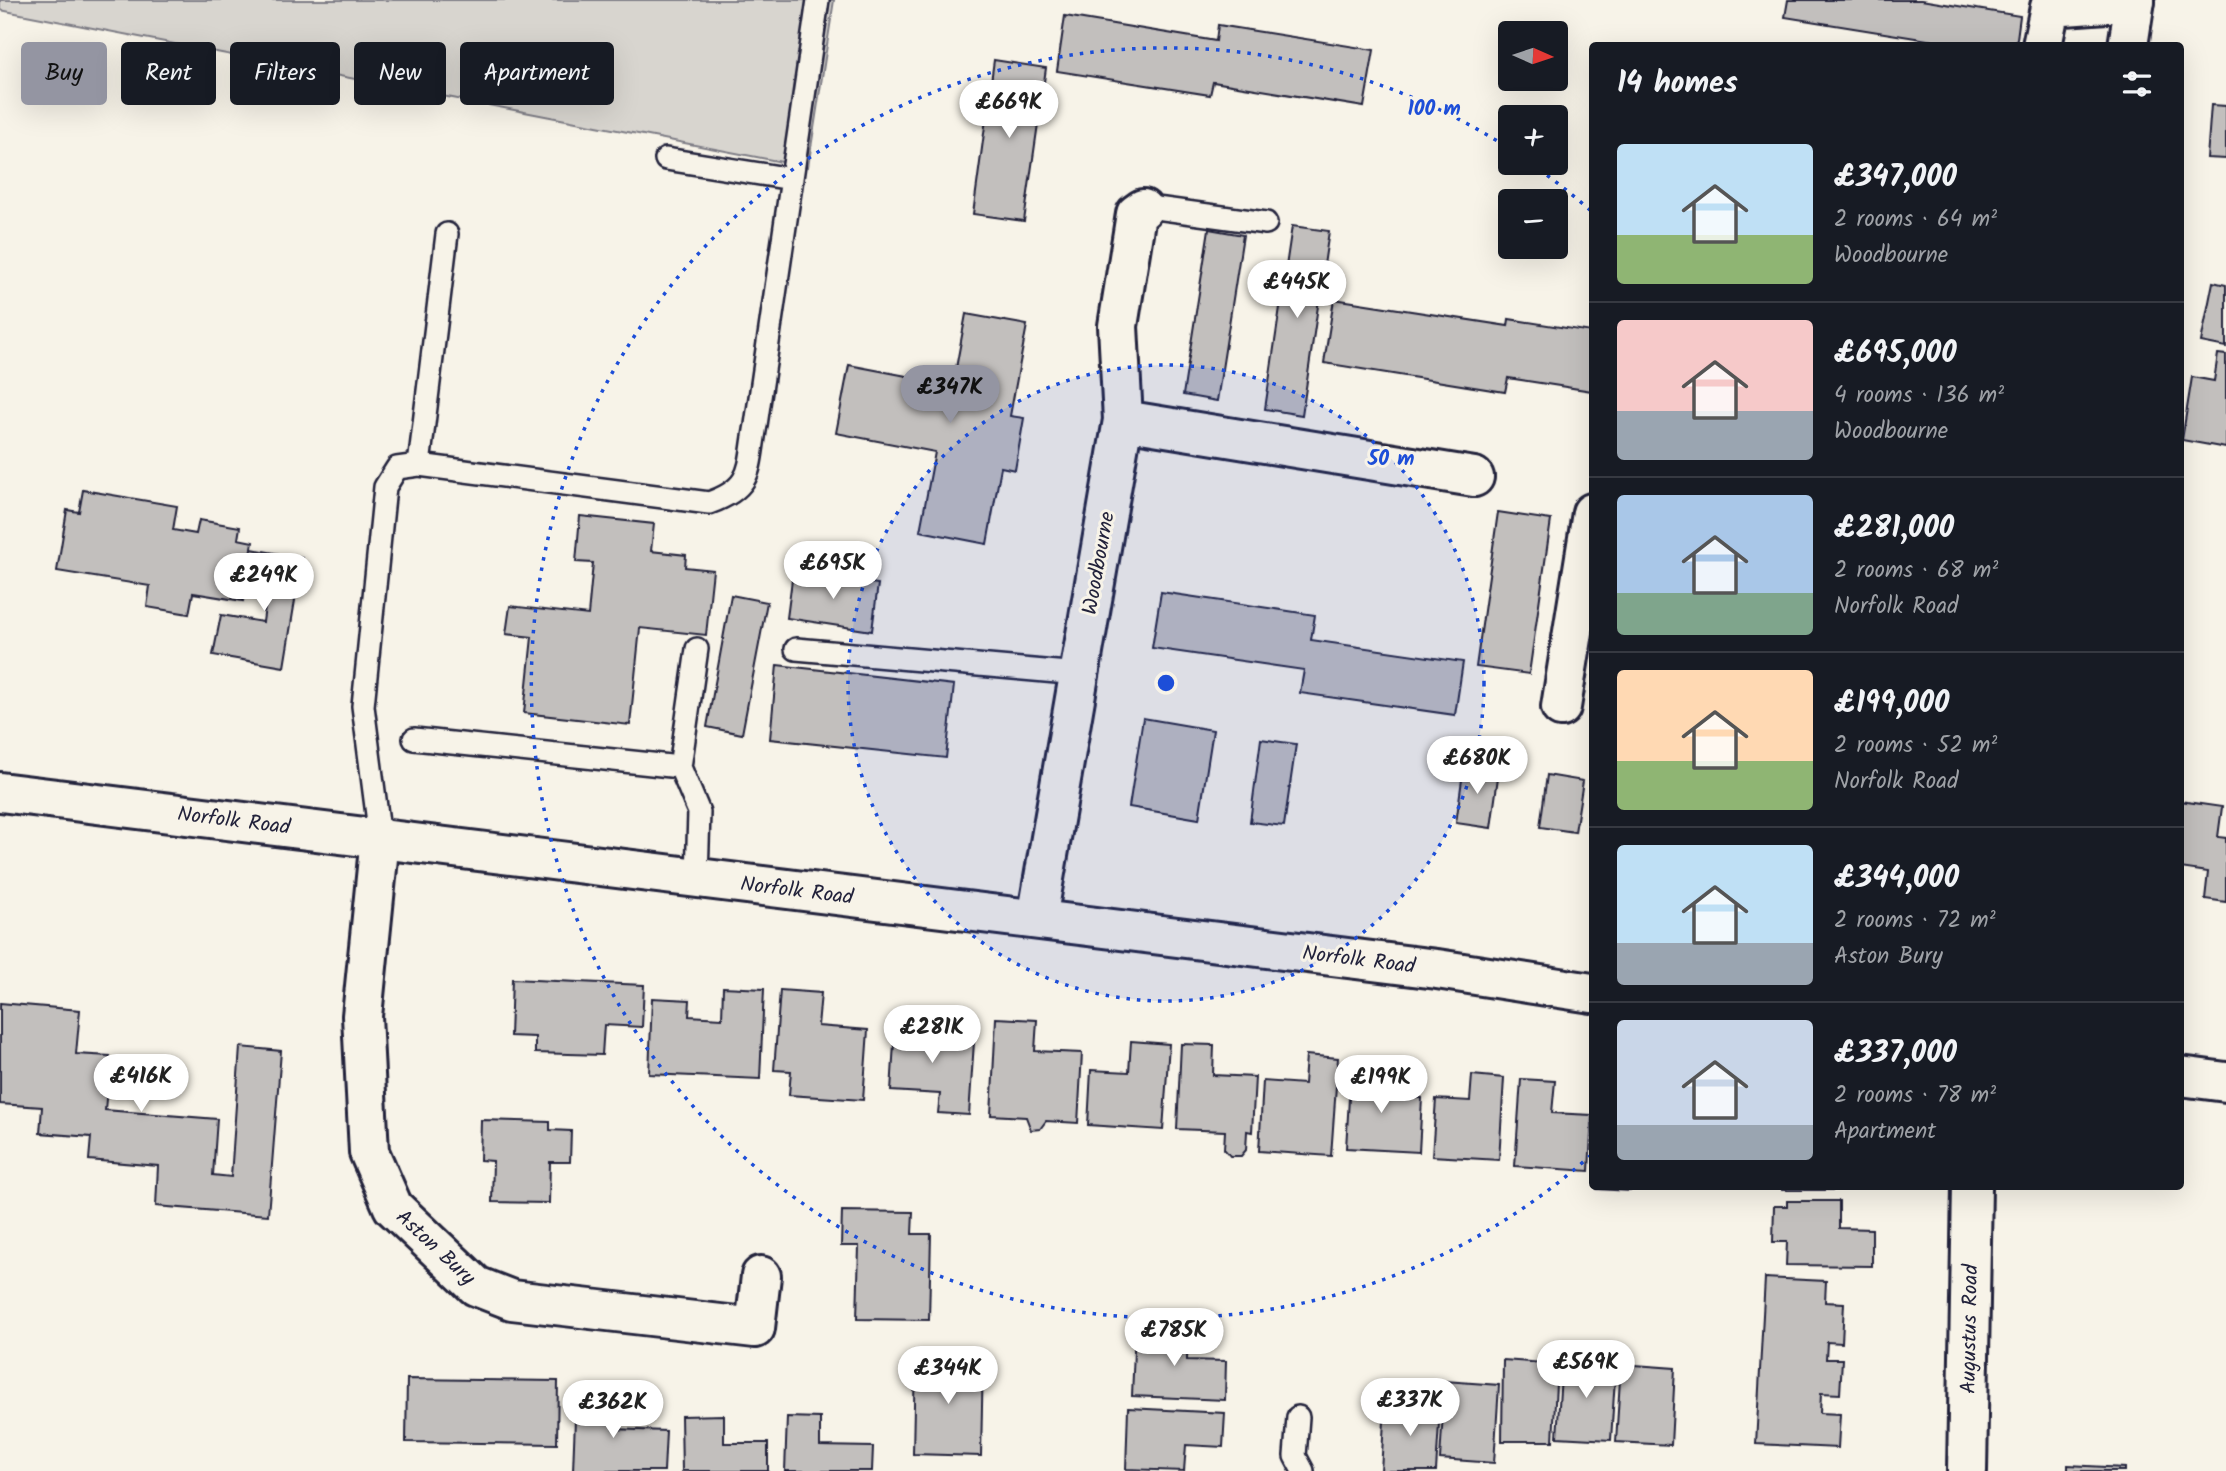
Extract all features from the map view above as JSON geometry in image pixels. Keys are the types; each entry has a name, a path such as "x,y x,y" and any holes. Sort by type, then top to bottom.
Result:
{"street":[{"path":"2043,42 2050,7 2135,0 2129,42"},
{"name":"Woodbourne","path":"1037,919 1123,420 1118,326 1136,214 1143,209"},
{"path":"1123,420 1474,477"},
{"path":"1561,706 1589,532"},
{"name":"Norfolk Road","path":"0,792 1437,969 1589,993"},
{"name":"Aston Bury","path":"380,838 362,1016 369,1152 393,1207 475,1286 512,1300 755,1328 761,1276"},
{"path":"2184,1077 2226,1082"},
{"name":"Augustus Road","path":"1967,1471 1972,1190"}],"lane":[{"path":"380,838 363,706 385,487 397,468 419,465 709,503 732,495 745,482 756,425 818,0"},
{"path":"666,159 792,178"},
{"path":"1143,209 1149,207 1266,223"},
{"path":"419,465 447,234"},
{"path":"696,649 680,767 699,812 697,877"},
{"path":"796,649 1079,674"},
{"path":"414,739 680,767"},
{"path":"1298,1417 1295,1456 1303,1471"}],"shaded area":[{"path":"0,0 834,0 808,167 489,105 614,105 614,42 460,42 460,99 446,97 446,42 354,42 354,79 340,76 340,42 230,42 230,55 216,52 216,42 165,42 0,10"}],"building":[{"path":"1788,0 1921,0 2020,16 2017,42 1940,42 1785,17"},
{"path":"1065,16 1216,41 1218,25 1374,50 1364,107 1213,82 1210,95 1057,71"},
{"path":"994,60 1046,68 1024,221 973,214"},
{"path":"2211,105 2226,106 2226,159 2207,158"},
{"path":"1292,226 1329,231 1302,415 1265,409"},
{"path":"1209,229 1243,235 1217,401 1183,395"},
{"path":"2213,282 2226,285 2226,347 2201,342"},
{"path":"1334,299 1508,326 1509,319 1589,332 1589,391 1508,378 1505,392 1324,363"},
{"path":"966,314 1027,325 1010,416 1024,418 1015,470 1001,467 987,544 920,531 935,452 836,433 849,365 938,382 934,403 949,406"},
{"path":"2218,354 2226,355 2226,448 2184,440 2192,377 2214,381"},
{"path":"83,490 177,506 173,530 196,534 199,520 240,527 238,539 253,542 243,601 193,593 189,614 147,607 150,586 57,571 67,510 79,512"},
{"path":"1498,512 1551,520 1529,674 1476,667"},
{"path":"580,516 654,524 651,551 686,555 685,567 713,570 706,635 640,628 630,725 524,713 532,637 506,634 510,606 588,615 593,563 576,562"},
{"path":"252,549 302,558 284,667 213,655 221,615 263,622 268,585 246,581"},
{"path":"793,572 878,584 872,631 787,618"},
{"path":"1161,592 1315,615 1311,640 1463,662 1455,715 1300,693 1304,670 1152,648"},
{"path":"731,595 767,602 742,734 707,727"},
{"path":"777,665 954,685 946,758 770,739"},
{"path":"1143,718 1213,730 1199,819 1129,807"},
{"path":"1261,739 1296,744 1284,826 1250,822"},
{"path":"1464,765 1499,770 1491,828 1456,823"},
{"path":"1547,775 1583,781 1575,832 1540,827"},
{"path":"2184,802 2222,807 2218,837 2226,838 2226,902 2205,899 2208,872 2184,869"},
{"path":"512,979 644,985 642,1027 604,1025 602,1055 535,1053 535,1037 510,1036"},
{"path":"723,987 764,989 760,1079 649,1074 652,998 690,1000 689,1016 722,1018"},
{"path":"780,990 821,993 818,1026 868,1030 863,1100 789,1095 791,1071 774,1070"},
{"path":"0,1003 80,1010 76,1054 110,1056 105,1110 217,1119 213,1175 231,1177 240,1047 281,1051 268,1215 156,1206 158,1166 89,1160 91,1137 40,1133 42,1107 0,1104"},
{"path":"896,1011 927,1013 925,1039 974,1042 969,1115 938,1113 940,1094 891,1091"},
{"path":"996,1018 1037,1020 1035,1051 1082,1053 1078,1123 1046,1121 1040,1129 1031,1130 1026,1117 991,1115"},
{"path":"1131,1041 1169,1044 1163,1130 1088,1125 1091,1070 1129,1072"},
{"path":"1181,1044 1214,1045 1213,1075 1255,1077 1252,1132 1247,1131 1246,1150 1241,1156 1230,1156 1224,1149 1225,1131 1177,1129"},
{"path":"1306,1055 1338,1058 1331,1156 1259,1151 1263,1081 1304,1084"},
{"path":"1351,1065 1384,1067 1382,1096 1422,1098 1419,1152 1346,1148"},
{"path":"1472,1075 1504,1078 1499,1160 1432,1156 1436,1099 1470,1101"},
{"path":"1521,1079 1555,1081 1552,1113 1589,1115 1589,1171 1515,1166"},
{"path":"481,1120 550,1122 550,1130 571,1131 570,1162 550,1162 549,1203 492,1202 493,1161 480,1160"},
{"path":"1787,1201 1839,1201 1839,1228 1872,1229 1872,1266 1786,1265 1787,1242 1773,1242 1774,1206 1787,1206"},
{"path":"842,1211 913,1212 912,1234 931,1234 929,1320 857,1319 859,1246 841,1246"},
{"path":"1765,1278 1826,1281 1825,1302 1844,1303 1842,1343 1827,1342 1826,1359 1842,1359 1840,1394 1821,1393 1820,1413 1840,1414 1838,1448 1756,1444"},
{"path":"1135,1327 1188,1329 1187,1360 1226,1361 1225,1400 1132,1396"},
{"path":"915,1357 983,1358 981,1456 913,1454"},
{"path":"1562,1359 1616,1362 1611,1440 1557,1437"},
{"path":"1503,1360 1557,1364 1553,1441 1502,1441"},
{"path":"1621,1364 1675,1368 1671,1445 1616,1442"},
{"path":"407,1379 558,1381 557,1444 406,1442"},
{"path":"1445,1381 1499,1385 1494,1463 1440,1459"},
{"path":"576,1393 615,1395 613,1429 666,1431 664,1471 573,1471"},
{"path":"1385,1404 1440,1407 1436,1471 1381,1471"},
{"path":"1128,1408 1225,1413 1223,1447 1186,1445 1184,1471 1126,1469"},
{"path":"724,1415 724,1443 768,1443 768,1471 682,1471 681,1416"},
{"path":"787,1417 820,1418 820,1446 873,1447 872,1471 785,1471"},
{"path":"2068,1465 2125,1468 2125,1471 2068,1471"}]}
